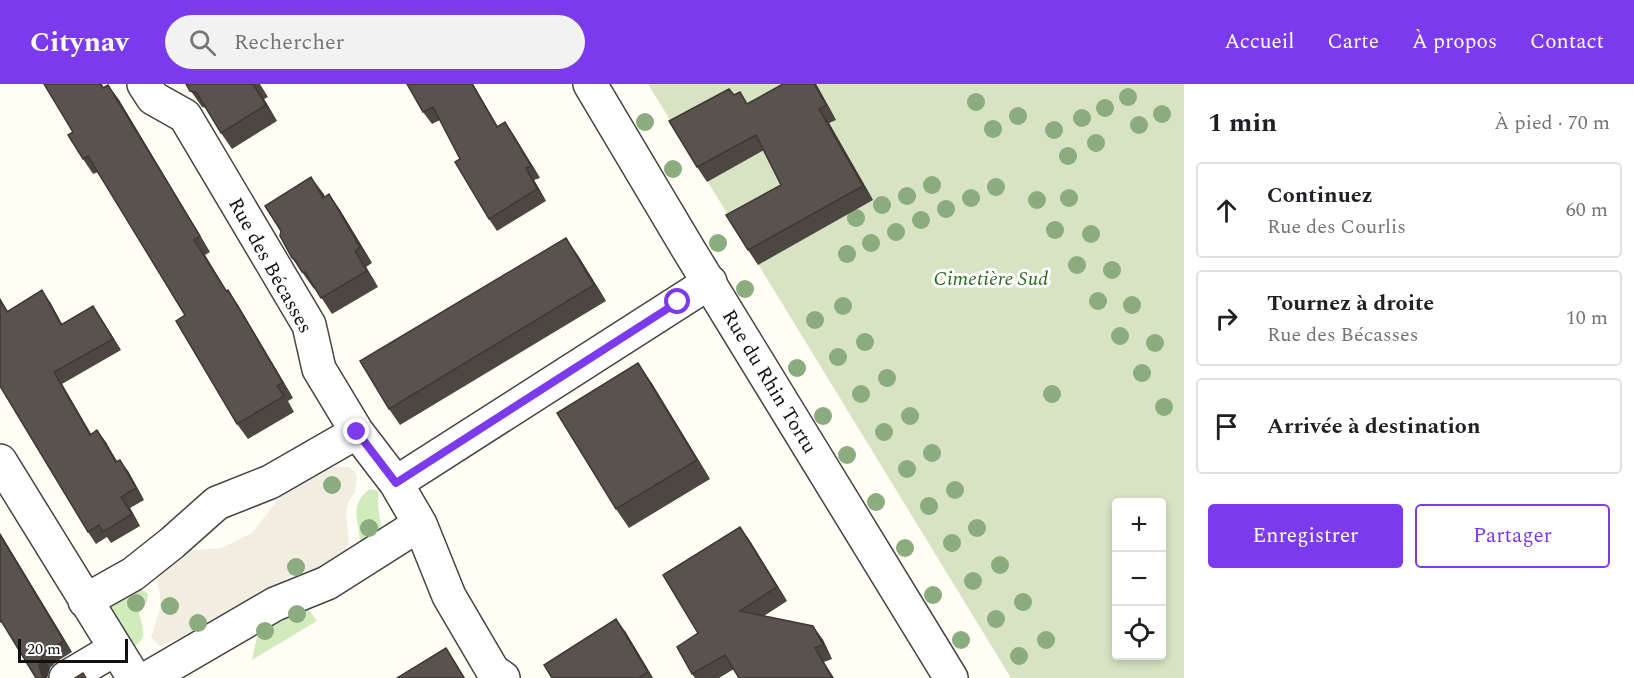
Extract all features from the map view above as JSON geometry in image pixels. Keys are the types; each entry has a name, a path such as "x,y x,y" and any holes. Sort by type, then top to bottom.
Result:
{"street":[{"name":"Rue des Bécasses","path":"144,84 153,99 185,116 309,325 319,369 357,432 396,483 420,524 449,596 493,671 503,678"},
{"name":"Rue du Rhin Tortu","path":"590,84 951,678"},
{"path":"396,483 710,282"},
{"path":"85,601 133,574 217,503 270,482 357,432"},
{"path":"0,461 134,678"},
{"path":"148,678 274,604 327,583 420,524"},
{"path":"66,678 115,648"}],"green space":[{"name":"Cimetière Sud","path":"648,84 1184,84 1184,678 1011,678"},
{"path":"370,489 378,491 381,524 379,530 371,537 360,542 357,507 363,495"},
{"path":"142,589 148,594 147,602 139,613 143,636 134,646 129,645 111,607 113,603"},
{"path":"304,603 317,621 252,660 259,627"}],"shaded area":[{"path":"323,467 349,467 357,477 355,493 350,499 346,512 349,545 341,561 287,578 251,598 208,627 160,646 151,637 160,610 156,574 179,551 222,548 252,533 286,489"}],"building":[{"path":"44,84 100,84 103,88 108,85 200,236 194,240 226,291 228,290 283,383 277,386 284,396 237,424 176,321 185,315 88,156 83,159 68,135 73,132"},
{"path":"186,84 253,84 266,105 221,133 197,93 190,91"},
{"path":"407,84 472,84 497,127 505,122 531,166 526,168 537,189 489,219 455,162 460,159 433,107 423,112"},
{"path":"783,84 814,84 826,105 819,109 863,186 748,250 726,215 781,185 756,135 697,167 669,121 729,89 734,95 740,92 747,104"},
{"path":"311,177 323,198 329,194 360,247 355,251 367,271 321,298 305,272 302,272 292,258 280,236 281,231 265,206"},
{"path":"566,238 594,285 389,409 360,361"},
{"path":"42,290 61,325 93,306 113,339 54,372 90,435 97,430 116,462 120,460 136,488 121,497 132,514 103,532 99,525 88,532 0,386 0,300 7,312"},
{"path":"638,363 697,460 616,509 557,413"},
{"path":"740,527 777,587 740,611 813,626 823,645 815,648 832,678 739,678 725,655 692,674 677,647 698,633 663,575"},
{"path":"0,535 64,641 48,650 42,657 39,666 44,678 36,678 0,619"},
{"path":"616,619 648,672 638,678 552,678 544,665"},
{"path":"446,648 464,678 397,678"},
{"path":"83,673 86,678 75,678"}],"route":[{"path":"357,432 396,483 678,302"}]}
